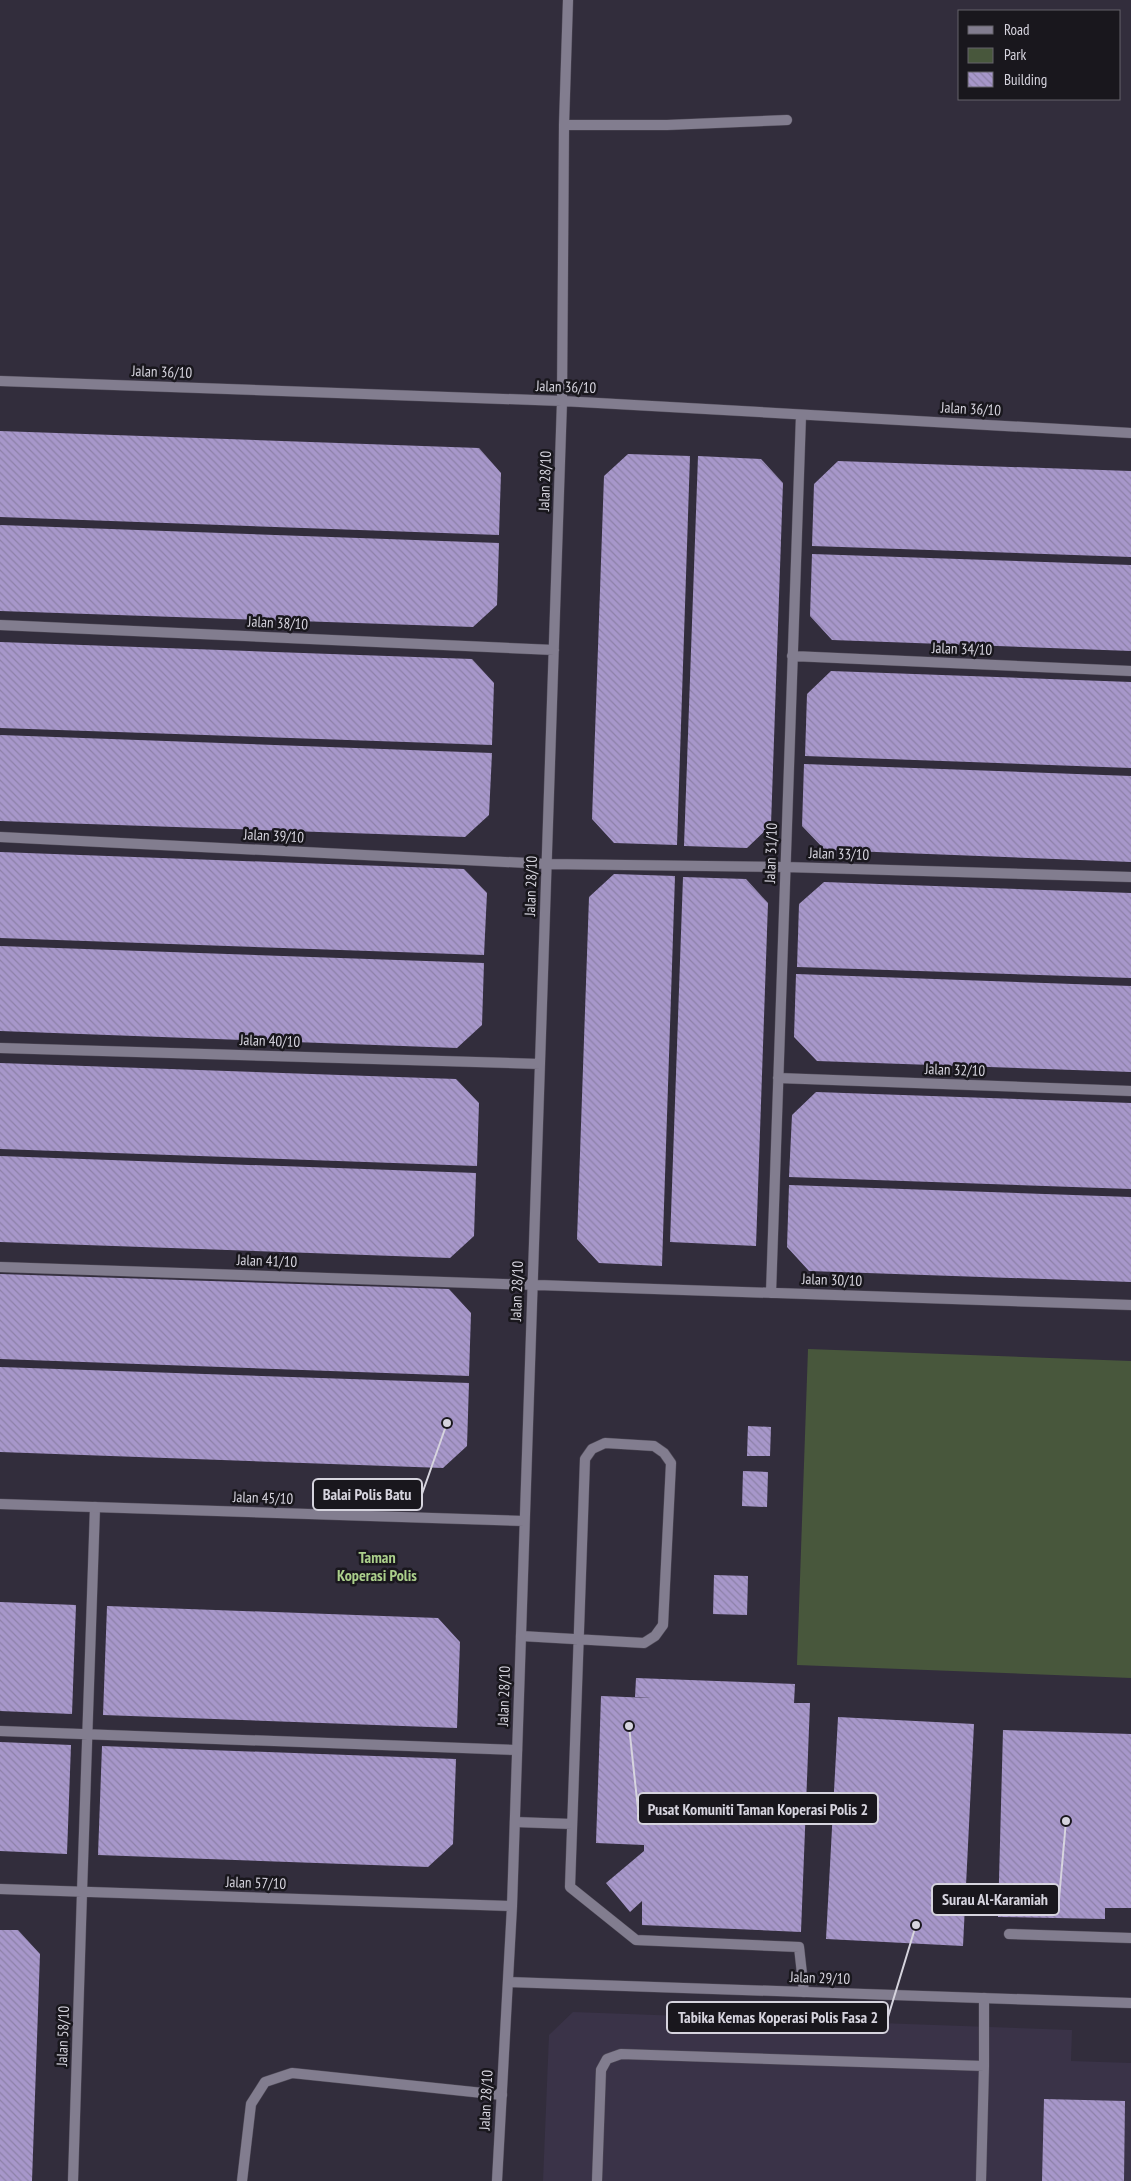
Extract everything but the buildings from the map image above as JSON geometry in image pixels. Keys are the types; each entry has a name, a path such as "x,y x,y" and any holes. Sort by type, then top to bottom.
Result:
{"street":[{"name":"Jalan 28/10","path":"497,2181 512,1906 554,650 562,401 564,125 568,0"},
{"path":"564,125 667,125 787,120"},
{"name":"Jalan 36/10","path":"0,381 562,401 1131,433"},
{"name":"Jalan 31/10","path":"771,1293 801,415"},
{"name":"Jalan 38/10","path":"0,625 554,650"},
{"name":"Jalan 34/10","path":"792,656 1131,670"},
{"name":"Jalan 39/10","path":"0,837 547,864"},
{"name":"Jalan 33/10","path":"547,864 786,867 1131,877"},
{"name":"Jalan 40/10","path":"0,1048 540,1064"},
{"name":"Jalan 32/10","path":"778,1078 1131,1091"},
{"name":"Jalan 41/10","path":"0,1267 533,1285"},
{"name":"Jalan 30/10","path":"533,1285 1131,1305"},
{"path":"521,1636 578,1639 644,1643 655,1636 663,1625 671,1463 664,1453 654,1446 605,1443 592,1449 585,1458 578,1639 570,1887 636,1940 800,1947 804,1992"},
{"name":"Jalan 45/10","path":"0,1504 524,1522"},
{"name":"Jalan 58/10","path":"73,2181 95,1507"},
{"path":"0,1732 517,1750"},
{"path":"514,1822 572,1824"},
{"name":"Jalan 57/10","path":"0,1889 512,1906"},
{"path":"1008,1934 1131,1938"},
{"name":"Jalan 29/10","path":"508,1982 1131,2003"},
{"path":"982,2181 984,1998"},
{"path":"597,2181 601,2070 607,2059 621,2054 984,2066"},
{"path":"242,2181 251,2104 265,2082 292,2073 502,2095"}],"shaded area":[{"path":"573,2012 1072,2030 1071,2061 1131,2063 1131,2181 543,2181 549,2035"}],"green space":[{"path":"808,1349 1131,1361 1131,1678 797,1665"}],"place":[{"name":"Balai Polis Batu","path":"447,1423"},
{"name":"Pusat Komuniti Taman Koperasi Polis 2","path":"629,1726"},
{"name":"Surau Al-Karamiah","path":"1066,1821"},
{"name":"Tabika Kemas Koperasi Polis Fasa 2","path":"916,1925"}],"district":[{"name":"Taman Koperasi Polis","path":"377,1566"}]}
